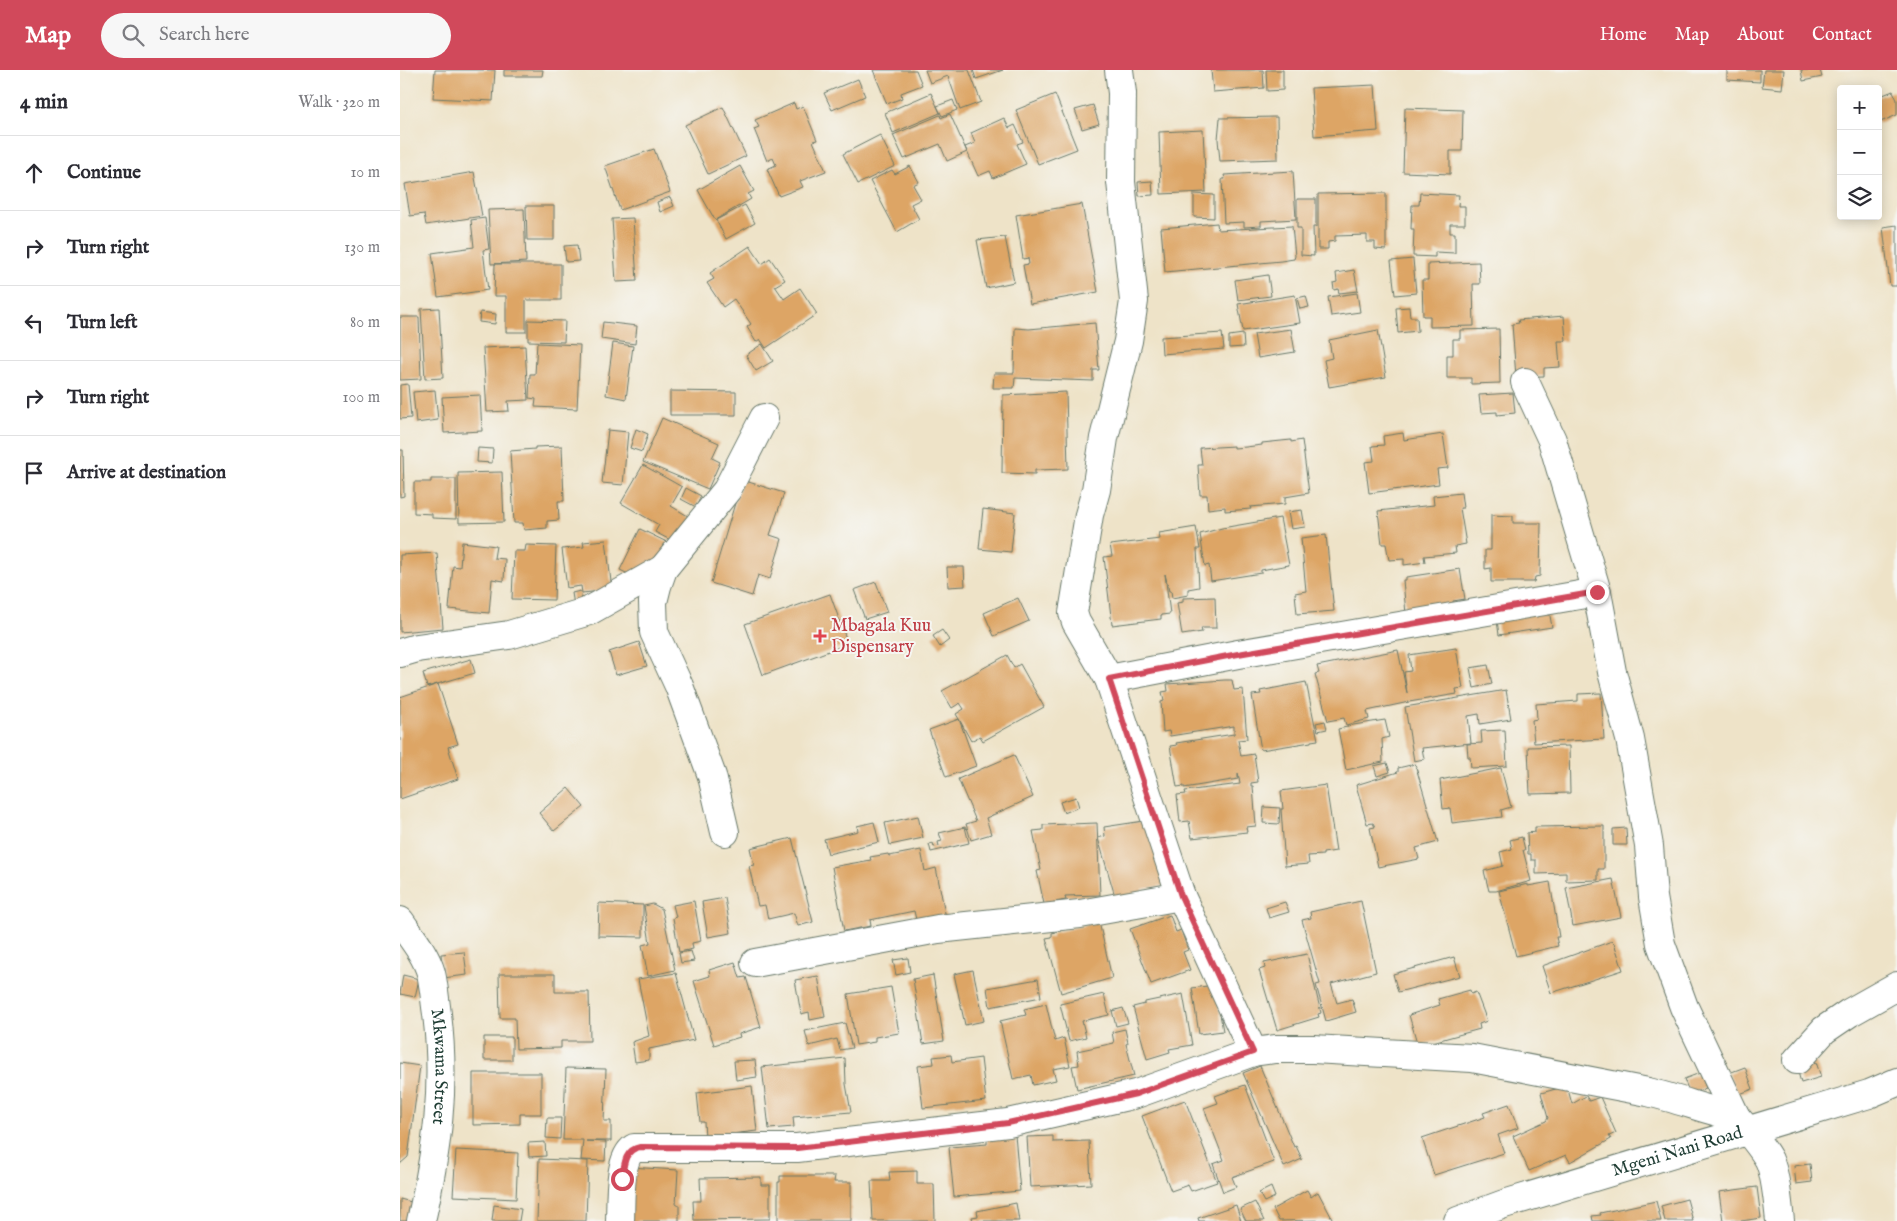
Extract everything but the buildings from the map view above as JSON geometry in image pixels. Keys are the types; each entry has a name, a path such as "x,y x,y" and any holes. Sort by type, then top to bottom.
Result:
{"street":[{"path":"1119,70 1122,93 1121,182 1134,302 1128,341 1104,438 1073,613 1076,622 1109,679 1181,896 1253,1052"},
{"path":"1525,382 1552,440 1597,592 1612,672 1630,739 1649,846 1653,898 1661,944 1684,1007 1741,1123 1769,1160 1777,1195 1780,1221"},
{"path":"725,832 712,776 679,686 654,632 653,602 663,569 727,490 764,418"},
{"path":"400,653 416,648 509,634 588,611 663,569"},
{"path":"1109,679 1238,654 1597,592"},
{"path":"755,963 938,929 1080,914 1181,896"},
{"name":"Mkwama Street","path":"400,921 424,956 431,973 441,1046 440,1118 430,1182 421,1221"},
{"path":"1797,1060 1824,1030 1849,1013 1897,986"},
{"path":"620,1221 622,1179 626,1154 634,1148 797,1148 1008,1123 1136,1094 1253,1052 1275,1049 1313,1049 1472,1058 1676,1098 1741,1123"},
{"name":"Mgeni Nani Road","path":"1458,1221 1741,1123 1869,1094 1897,1082"}],"place":[{"name":"Mbagala Kuu Dispensary","path":"820,636"}],"route":[{"path":"622,1179 626,1154 634,1148 797,1148 1008,1123 1136,1094 1253,1052 1181,896 1109,679 1238,654 1597,592"}]}
